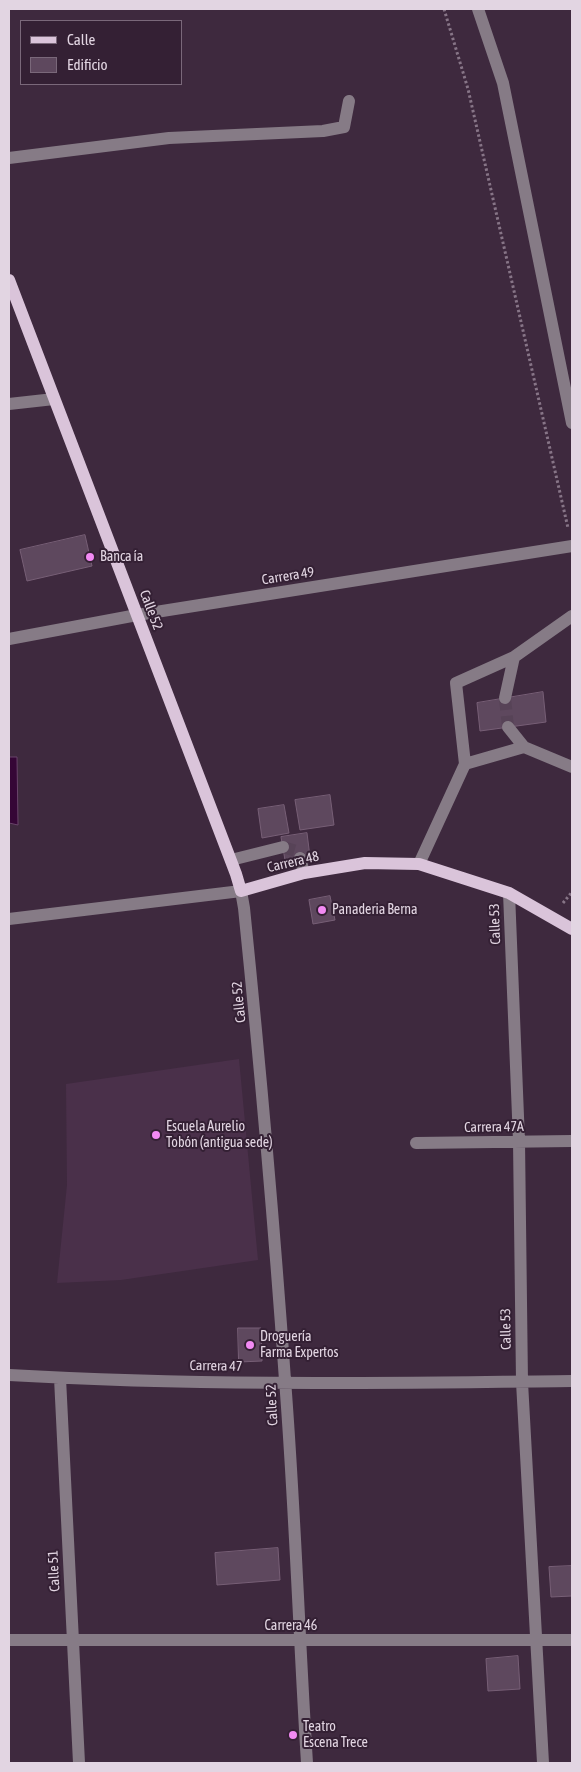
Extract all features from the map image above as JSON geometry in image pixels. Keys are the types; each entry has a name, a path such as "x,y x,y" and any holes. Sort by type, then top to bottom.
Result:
{"main road":[{"name":"Calle 52","path":"9,280 231,860 241,891"},
{"name":"Carrera 48","path":"241,891 304,873 365,863 419,864 509,893 569,923"}],"street":[{"path":"478,9 503,83 572,423"},
{"path":"9,158 169,138 324,131 344,126 349,100"},
{"path":"9,404 54,399"},
{"name":"Carrera 49","path":"9,639 137,614 571,541"},
{"path":"419,864 465,764 456,683 514,657 572,616"},
{"path":"505,698 514,657"},
{"path":"508,727 524,747 572,767"},
{"path":"465,764 524,747"},
{"path":"231,860 282,847"},
{"path":"300,858 304,873"},
{"name":"Carrera 48","path":"9,919 241,891"},
{"name":"Calle 52","path":"241,891 260,1064 286,1382 299,1641 308,1763"},
{"name":"Calle 53","path":"509,893 519,1141 522,1382 543,1763"},
{"name":"Carrera 47A","path":"416,1143 572,1141"},
{"name":"Carrera 47","path":"9,1375 60,1378 286,1382 572,1381"},
{"name":"Calle 51","path":"60,1378 79,1763"},
{"name":"Carrera 46","path":"9,1640 572,1640"}],"path":[{"path":"444,9 468,89 571,541"}],"shaded area":[{"path":"9,757 17,757 18,825 9,823"},
{"name":"Escuela Aurelio Tobón (antigua sede)","path":"239,1059 258,1260 121,1280 57,1283 67,1185 66,1084"}],"building":[{"path":"85,535 92,566 27,581 20,550"},
{"path":"543,692 546,722 480,731 477,703"},
{"path":"330,795 334,825 300,830 295,800"},
{"path":"284,805 289,833 262,838 258,809"},
{"path":"307,833 310,857 285,860 281,837"},
{"name":"Panaderia Berna","path":"330,896 335,920 313,924 309,900"},
{"name":"Droguería Farma Expertos","path":"238,1328 261,1328 262,1361 239,1362"},
{"path":"278,1548 280,1580 217,1585 215,1553"},
{"path":"572,1566 572,1596 551,1597 549,1567"},
{"path":"518,1656 520,1689 488,1691 486,1659"}],"tunnel":[{"path":"505,698 508,727"},
{"path":"283,847 296,851 300,858"}],"place":[{"name":"Banca ía","path":"90,557"},
{"name":"Panaderia Berna","path":"322,910"},
{"name":"Escuela Aurelio Tobón (antigua sede)","path":"156,1135"},
{"name":"Droguería Farma Expertos","path":"250,1345"},
{"name":"Teatro Escena Trece","path":"293,1735"}]}
